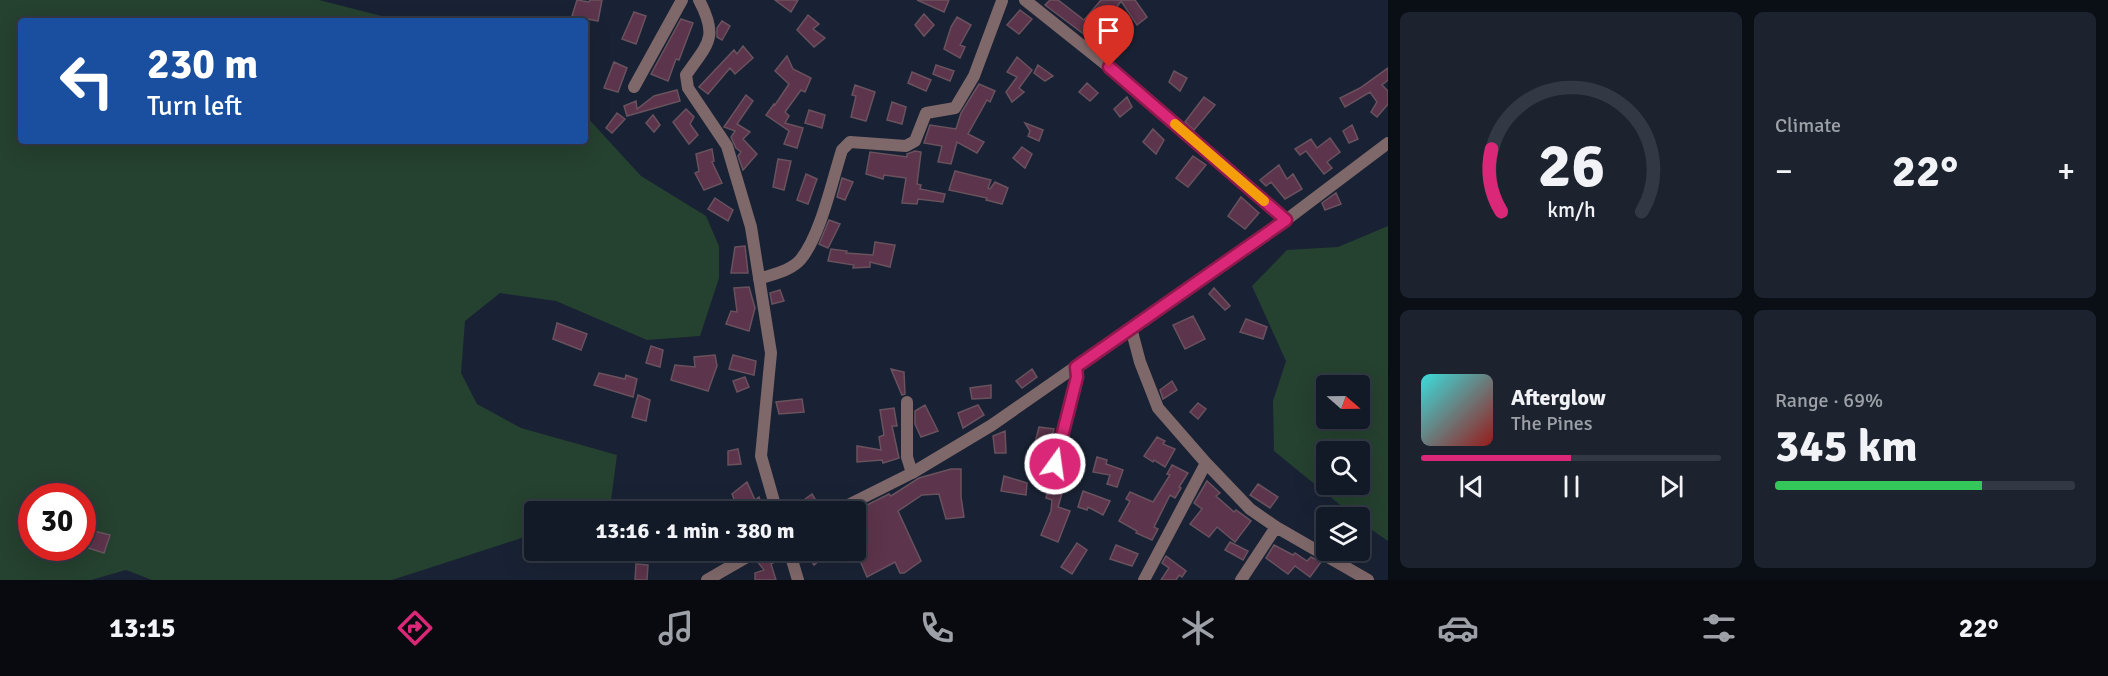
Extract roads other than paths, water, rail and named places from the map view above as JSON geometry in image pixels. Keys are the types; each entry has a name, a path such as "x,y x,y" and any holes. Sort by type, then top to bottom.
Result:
{"street":[{"path":"634,87 682,0"},
{"path":"699,0 709,19 710,40 686,75 688,88 727,146 751,227 771,353 761,456 774,501"},
{"path":"759,279 790,267 800,260 816,232 842,150 850,142 906,146 915,141 926,113 955,108 974,76 1000,1 1017,0"},
{"path":"1025,0 1118,75 1286,220"},
{"path":"856,501 912,473 992,425 1286,220 1388,143"},
{"path":"1131,328 1140,362 1158,408 1206,463 1250,509 1352,575 1368,580"},
{"path":"1049,486 1077,377 1076,367"},
{"path":"907,402 907,457 912,473"},
{"path":"1144,580 1206,463"},
{"path":"1241,580 1276,527"},
{"path":"707,580 740,561"},
{"path":"792,561 798,580"}]}
